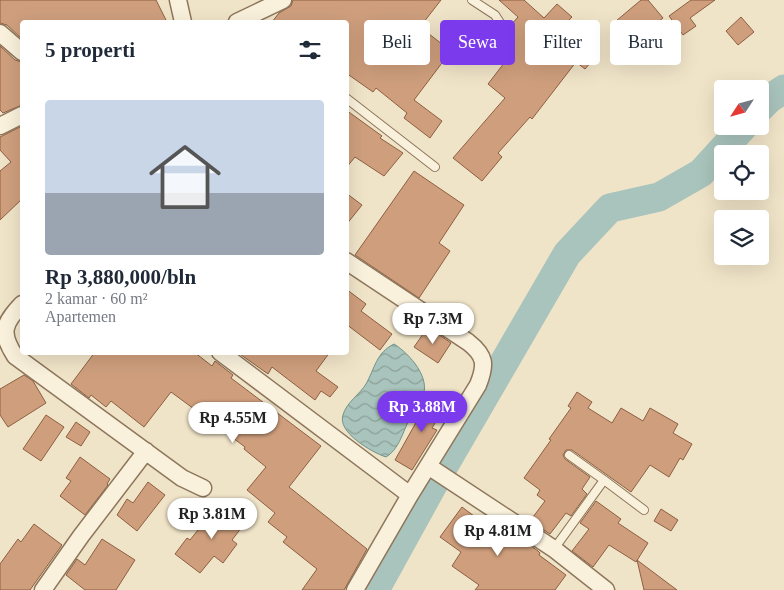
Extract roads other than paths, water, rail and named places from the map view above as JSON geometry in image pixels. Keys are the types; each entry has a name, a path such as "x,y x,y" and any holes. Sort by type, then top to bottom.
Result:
{"street":[{"path":"178,0 183,20"},
{"path":"246,20 283,0"},
{"path":"0,33 20,50"},
{"path":"0,126 20,117"},
{"path":"349,262 468,342 478,350 483,361 478,385 431,468 410,495 355,590"},
{"path":"20,306 2,329 3,339 7,348 15,356 182,478 203,488"},
{"path":"224,355 410,495"},
{"path":"44,590 81,536 146,451"},
{"path":"431,468 554,549 606,590"}],"lane":[{"path":"472,0 495,15 498,20"},
{"path":"349,100 434,167"},
{"path":"569,455 644,510"},
{"path":"554,549 604,480"}],"water":[{"path":"394,344 413,360 422,375 424,391 397,446 386,457 372,451 357,441 345,428 343,415 350,403 366,384 380,356"}],"waterway":[{"path":"769,99 784,89"},
{"path":"375,590 434,483 567,254 610,208 659,197 701,173 736,135"}]}
